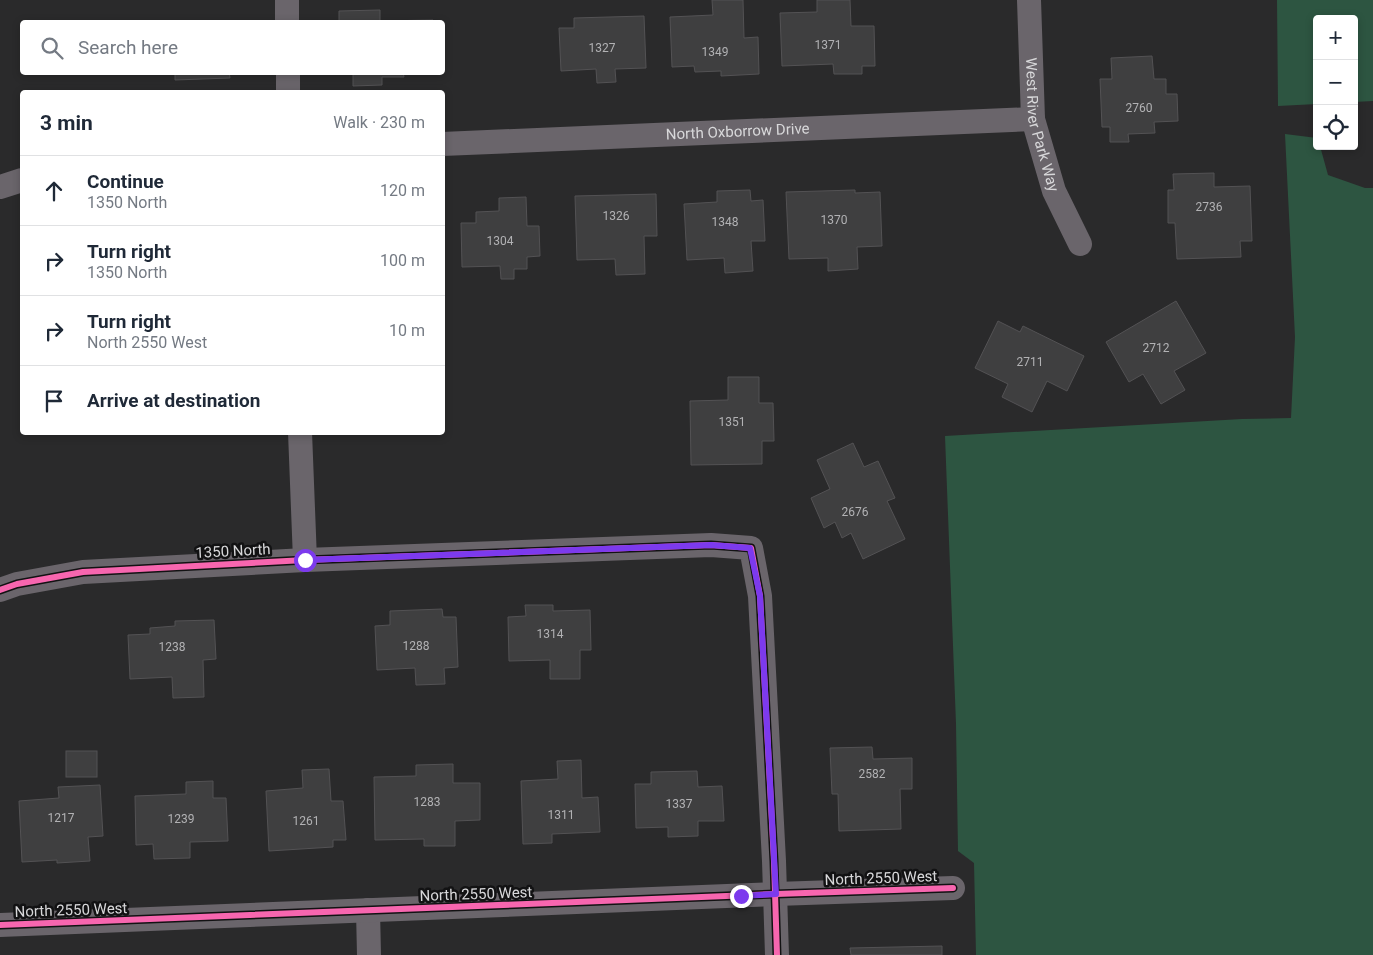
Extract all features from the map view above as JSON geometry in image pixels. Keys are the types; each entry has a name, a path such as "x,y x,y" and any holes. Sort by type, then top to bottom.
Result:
{"street":[{"path":"286,0 287,20"},
{"name":"West River Park Way","path":"1029,0 1033,119 1054,190 1080,244"},
{"path":"288,75 288,90"},
{"name":"North Oxborrow Drive","path":"445,144 1033,119"},
{"path":"0,187 20,181"},
{"path":"300,435 305,560"},
{"name":"1350 North","path":"0,590 17,584 83,572 305,560 711,545 750,548 760,596 776,894 777,955"},
{"name":"North 2550 West","path":"0,925 953,888"},
{"path":"368,910 369,955"}],"green space":[{"path":"1277,0 1373,0 1373,101 1358,102 1358,15 1313,15 1313,104 1278,106"},
{"path":"1285,134 1313,138 1313,150 1321,150 1328,175 1365,188 1373,188 1373,955 976,955 974,863 958,851 956,724 945,436 1242,419 1291,418 1295,337"}],"building":[{"path":"712,0 743,0 744,38 758,37 759,74 721,76 721,71 695,72 694,66 672,67 670,17 713,15"},
{"path":"817,0 850,0 851,26 874,26 875,66 862,66 862,74 834,74 833,64 782,66 780,13 817,12"},
{"path":"380,10 380,20 339,20 339,11"},
{"path":"644,16 646,68 615,69 616,82 597,83 596,69 561,71 559,28 574,28 574,18"},
{"path":"1152,56 1154,79 1166,79 1166,94 1177,94 1178,121 1154,122 1155,133 1128,134 1129,142 1110,142 1110,127 1102,127 1100,79 1112,79 1111,58"},
{"path":"175,75 230,75 230,78 175,80"},
{"path":"353,75 404,75 404,77 382,77 382,85 353,86"},
{"path":"1214,173 1214,187 1250,186 1252,241 1240,241 1241,257 1177,259 1175,223 1168,223 1168,190 1174,190 1173,174"},
{"path":"750,190 751,201 763,200 765,241 751,241 753,271 725,273 724,258 687,260 684,204 717,202 717,191"},
{"path":"855,190 855,193 880,192 882,246 857,247 858,269 828,271 828,258 789,259 786,192"},
{"path":"656,194 657,236 644,236 645,274 616,275 615,259 577,260 575,196"},
{"path":"526,197 527,226 539,226 540,256 527,257 527,269 514,269 514,279 501,279 500,266 462,267 461,223 476,223 476,212 499,211 499,198"},
{"path":"1176,301 1206,353 1174,371 1185,390 1161,404 1143,374 1129,382 1106,342"},
{"path":"998,321 1020,332 1023,326 1084,356 1067,391 1047,381 1032,412 1002,397 1008,384 975,368"},
{"path":"728,377 759,377 759,403 773,403 774,441 762,441 762,464 691,465 690,401 728,400"},
{"path":"853,443 864,467 878,461 895,498 887,501 905,539 863,559 851,533 842,538 835,522 824,528 811,498 830,489 817,460"},
{"path":"525,605 553,605 553,611 590,610 591,650 580,650 580,679 550,679 550,660 509,661 508,617 526,616"},
{"path":"442,609 443,617 456,617 458,667 444,668 445,684 416,685 415,668 377,670 375,626 390,625 390,611"},
{"path":"214,620 216,659 203,660 204,697 173,698 172,677 130,679 128,635 150,634 150,628 175,626 175,621"},
{"path":"872,747 873,759 912,758 912,789 900,789 901,829 839,831 838,794 832,794 830,748"},
{"path":"66,751 97,751 97,777 66,777"},
{"path":"581,760 582,798 598,797 600,832 552,834 552,843 523,844 521,781 558,779 557,761"},
{"path":"453,764 453,783 480,783 480,820 455,821 455,846 424,846 424,839 375,840 374,777 416,776 416,765"},
{"path":"329,769 331,801 343,801 346,840 333,840 333,847 269,851 266,791 303,788 302,770"},
{"path":"697,771 698,787 722,786 724,821 698,821 698,836 668,837 668,827 636,828 635,784 651,784 651,772"},
{"path":"213,781 213,798 226,798 228,841 190,842 190,858 154,859 153,844 136,845 135,796 186,794 186,782"},
{"path":"100,785 103,836 88,837 90,861 57,863 57,860 22,862 19,801 59,798 58,787"},
{"path":"942,946 942,955 851,955 850,948"}],"cycle path":[{"path":"0,590 17,584 83,572 305,560 711,545 751,548 760,596 777,955"},
{"path":"0,925 953,888"}],"route":[{"path":"305,560 711,545 750,548 760,596 776,894 741,896"}]}
